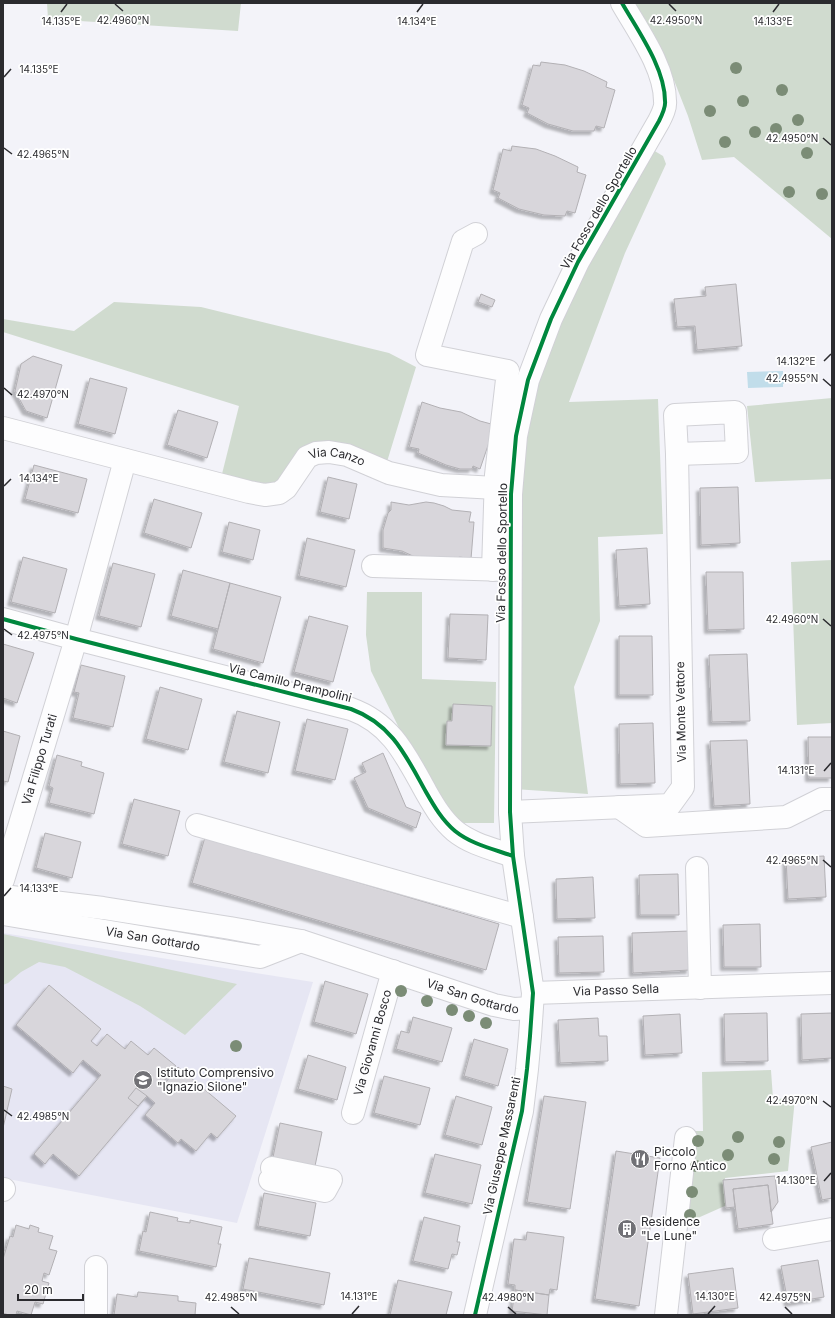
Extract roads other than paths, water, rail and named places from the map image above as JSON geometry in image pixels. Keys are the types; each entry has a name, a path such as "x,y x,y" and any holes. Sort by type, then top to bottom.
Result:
{"street":[{"name":"Via Fosso dello Sportello","path":"510,812 502,570 516,436 528,380 551,319 578,262 662,116 666,102 664,85 652,54 622,3"},
{"path":"373,566 502,570 496,475 508,371 427,355 463,241 476,234"},
{"name":"Via Canzo","path":"3,428 265,495 279,493 286,488 307,458 316,452 329,452 347,455 389,473 441,485 496,488"},
{"name":"Via Monte Vettore","path":"510,812 670,805 683,787 677,454"},
{"path":"76,639 125,460"},
{"name":"Via Camillo Prampolini","path":"3,619 360,712 380,724 397,742 436,809 447,823 468,840 513,856"},
{"name":"Via Filippo Turati","path":"3,880 76,639"},
{"path":"619,807 646,826 786,816 822,799 832,799"},
{"name":"Via Giuseppe Massarenti","path":"475,1315 522,1111 532,1001 513,856 510,812"},
{"path":"197,825 522,917"},
{"path":"698,868 700,988"},
{"name":"Via San Gottardo","path":"3,896 118,910 300,941 494,1005 514,1009 532,1001"},
{"name":"Via San Gottardo","path":"3,914 260,957 300,941"},
{"name":"Via Giovanni Bosco","path":"353,1113 393,971"},
{"name":"Via Passo Sella","path":"532,1001 700,988 832,984"},
{"path":"666,1315 686,1138"},
{"path":"774,1239 832,1228"},
{"path":"96,1267 96,1315"}],"water":[{"path":"783,371 783,375 787,376 787,382 783,384 783,387 748,388 747,372"}],"place":[{"name":"Istituto Comprensivo \"Ignazio Silone\"","path":"143,1080"},
{"name":"Piccolo Forno Antico","path":"640,1159"},
{"name":"Residence \"Le Lune\"","path":"627,1229"}]}
